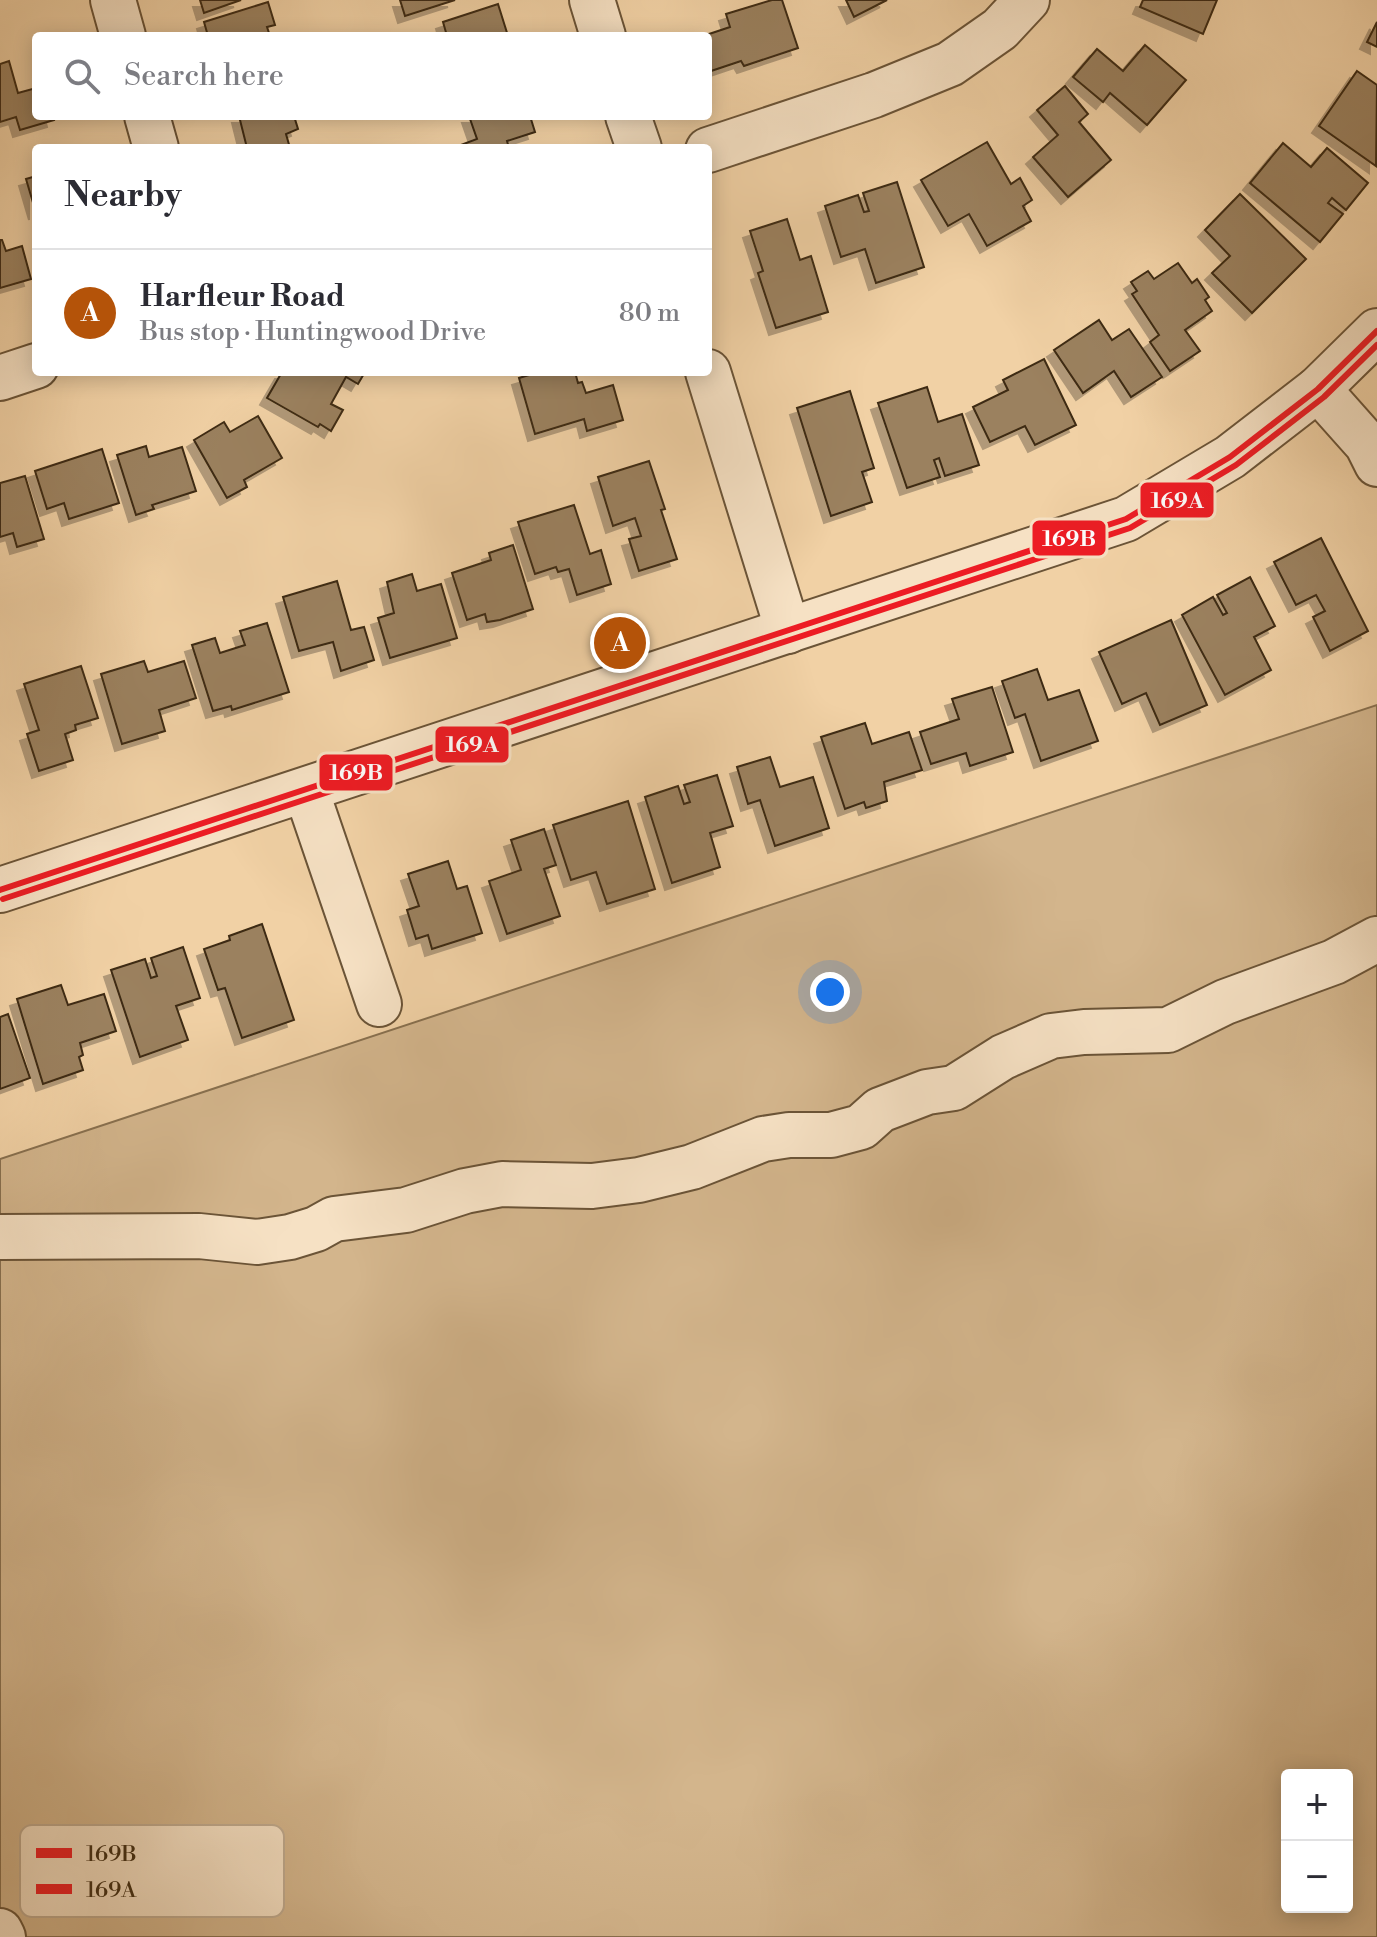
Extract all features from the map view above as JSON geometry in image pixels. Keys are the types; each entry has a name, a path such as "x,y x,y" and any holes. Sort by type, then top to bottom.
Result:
{"street":[{"path":"113,0 122,32"},
{"path":"592,0 602,32"},
{"path":"712,149 874,95 950,64 1000,29 1027,0"},
{"path":"148,120 155,144"},
{"path":"629,120 638,144"},
{"path":"0,890 1126,519 1230,457 1318,389 1377,331"},
{"path":"0,378 32,367"},
{"path":"709,376 788,631"},
{"path":"1318,389 1367,444 1377,464"},
{"path":"306,790 379,1004"},
{"path":"0,1237 199,1236 257,1242 290,1237 316,1229 334,1219 406,1210 465,1191 502,1184 580,1186 639,1180 692,1167 763,1139 789,1135 831,1135 861,1127 880,1110 927,1092 954,1088 1003,1057 1051,1036 1168,1030 1225,1002 1334,962 1377,939"},
{"path":"0,1931 3,1937"}],"shaded area":[{"path":"1377,705 1377,1937 0,1937 0,1159"}],"building":[{"path":"200,0 241,0 204,13"},
{"path":"400,0 455,0 405,16"},
{"path":"772,0 782,0 798,48 744,66 741,61 712,71 712,33 730,27 726,14"},
{"path":"846,0 887,0 854,17"},
{"path":"1143,0 1217,0 1203,34 1140,7"},
{"path":"268,2 275,25 267,27 269,32 207,32 204,22"},
{"path":"498,4 507,32 446,32 443,22"},
{"path":"1377,22 1377,47 1367,42"},
{"path":"1145,45 1186,80 1147,125 1110,93 1103,102 1073,77 1097,49 1123,71"},
{"path":"9,61 18,93 32,89 32,120 54,120 20,130 16,117 0,122 0,64"},
{"path":"1357,71 1377,85 1376,166 1319,126"},
{"path":"1065,86 1088,114 1079,122 1111,160 1068,197 1033,157 1058,135 1037,110"},
{"path":"240,120 295,120 298,129 286,134 289,144 246,144"},
{"path":"470,120 531,120 535,132 507,141 508,144 464,144 477,139"},
{"path":"987,142 1011,184 1020,178 1032,200 1023,206 1031,221 987,246 969,214 948,226 921,180"},
{"path":"1283,143 1311,167 1327,148 1368,183 1346,210 1332,198 1328,203 1343,214 1320,242 1250,183"},
{"path":"32,177 32,199 26,179"},
{"path":"897,182 924,267 876,283 865,249 841,257 825,206 858,195 864,212 869,211 863,193"},
{"path":"1240,194 1306,259 1252,313 1212,273 1230,256 1205,230"},
{"path":"787,219 800,260 811,256 828,312 776,328 758,273 763,271 750,231"},
{"path":"0,240 6,251 22,246 31,279 0,288"},
{"path":"1178,263 1192,283 1197,279 1209,297 1205,300 1212,311 1185,330 1200,351 1170,371 1150,342 1159,335 1132,294 1137,291 1131,282 1148,271 1154,279"},
{"path":"1099,320 1112,340 1129,329 1162,377 1131,397 1114,371 1083,393 1054,350"},
{"path":"1044,359 1076,425 1035,445 1025,426 990,442 973,407 1008,390 1003,380"},
{"path":"280,376 363,376 358,384 346,377 331,404 343,410 331,431 320,424 318,427 267,398"},
{"path":"576,376 586,393 613,385 623,420 587,431 584,419 535,434 519,378"},
{"path":"927,387 938,422 962,414 979,465 945,476 939,458 934,460 940,477 907,488 878,403"},
{"path":"850,391 874,468 862,472 872,502 831,516 797,408"},
{"path":"258,416 282,458 244,480 247,487 227,498 194,440 224,422 230,432"},
{"path":"146,446 149,457 182,447 196,491 152,505 154,509 136,515 117,455"},
{"path":"102,449 119,503 69,519 64,503 47,509 35,471"},
{"path":"649,461 677,559 639,571 629,539 641,536 635,518 613,526 598,477"},
{"path":"25,476 44,539 17,547 13,533 0,537 0,483"},
{"path":"574,505 590,554 601,550 611,584 577,595 569,569 558,572 556,567 535,574 518,522"},
{"path":"1321,538 1368,631 1330,651 1313,617 1325,611 1316,595 1296,605 1274,562"},
{"path":"513,545 533,609 500,620 487,622 485,614 467,620 452,573 491,560 489,553"},
{"path":"412,574 417,591 441,584 457,638 390,658 378,618 394,613 387,582"},
{"path":"1250,577 1275,626 1254,637 1271,670 1225,695 1182,615 1213,597 1223,615 1227,613 1217,595"},
{"path":"337,581 351,630 364,627 374,660 341,671 333,642 299,651 283,597"},
{"path":"1171,620 1207,705 1160,725 1146,693 1122,704 1099,652"},
{"path":"267,623 289,692 232,710 231,706 213,711 192,645 215,638 220,653 245,645 240,631"},
{"path":"144,661 148,672 184,661 196,698 159,710 165,731 122,744 101,674"},
{"path":"81,666 98,718 75,725 76,730 65,734 73,760 39,771 27,734 39,730 24,684"},
{"path":"1037,669 1048,700 1079,690 1098,741 1041,761 1025,714 1015,718 1002,681"},
{"path":"992,687 1013,752 970,766 966,753 931,764 920,732 959,719 952,699"},
{"path":"865,723 872,744 909,732 922,770 884,782 887,801 866,808 864,802 845,809 821,737"},
{"path":"770,757 780,787 813,777 829,828 775,846 760,800 748,804 737,767"},
{"path":"717,775 733,826 710,833 720,867 672,883 645,797 678,786 684,804 690,802 684,785"},
{"path":"628,801 655,889 607,904 596,872 571,880 553,825"},
{"path":"544,829 556,865 544,869 560,916 507,934 489,881 521,870 511,840"},
{"path":"448,861 457,889 467,886 482,933 432,949 428,935 416,939 407,910 419,906 408,874"},
{"path":"262,924 294,1020 242,1038 225,988 218,990 204,949"},
{"path":"183,947 200,998 176,1006 188,1040 140,1057 111,970 145,959 151,978 157,976 151,958"},
{"path":"61,985 68,1005 104,994 116,1031 80,1043 83,1055 79,1057 83,1070 43,1084 17,999"},
{"path":"8,1014 30,1078 0,1089 0,1017"}],"transit line":[{"name":"169B","path":"0,890 1126,519 1230,457 1318,389 1377,331"},
{"name":"169A","path":"3,899 1130,528 1236,465 1324,397 1377,345"}],"place":[{"name":"Harfleur Road","path":"620,643"}]}
